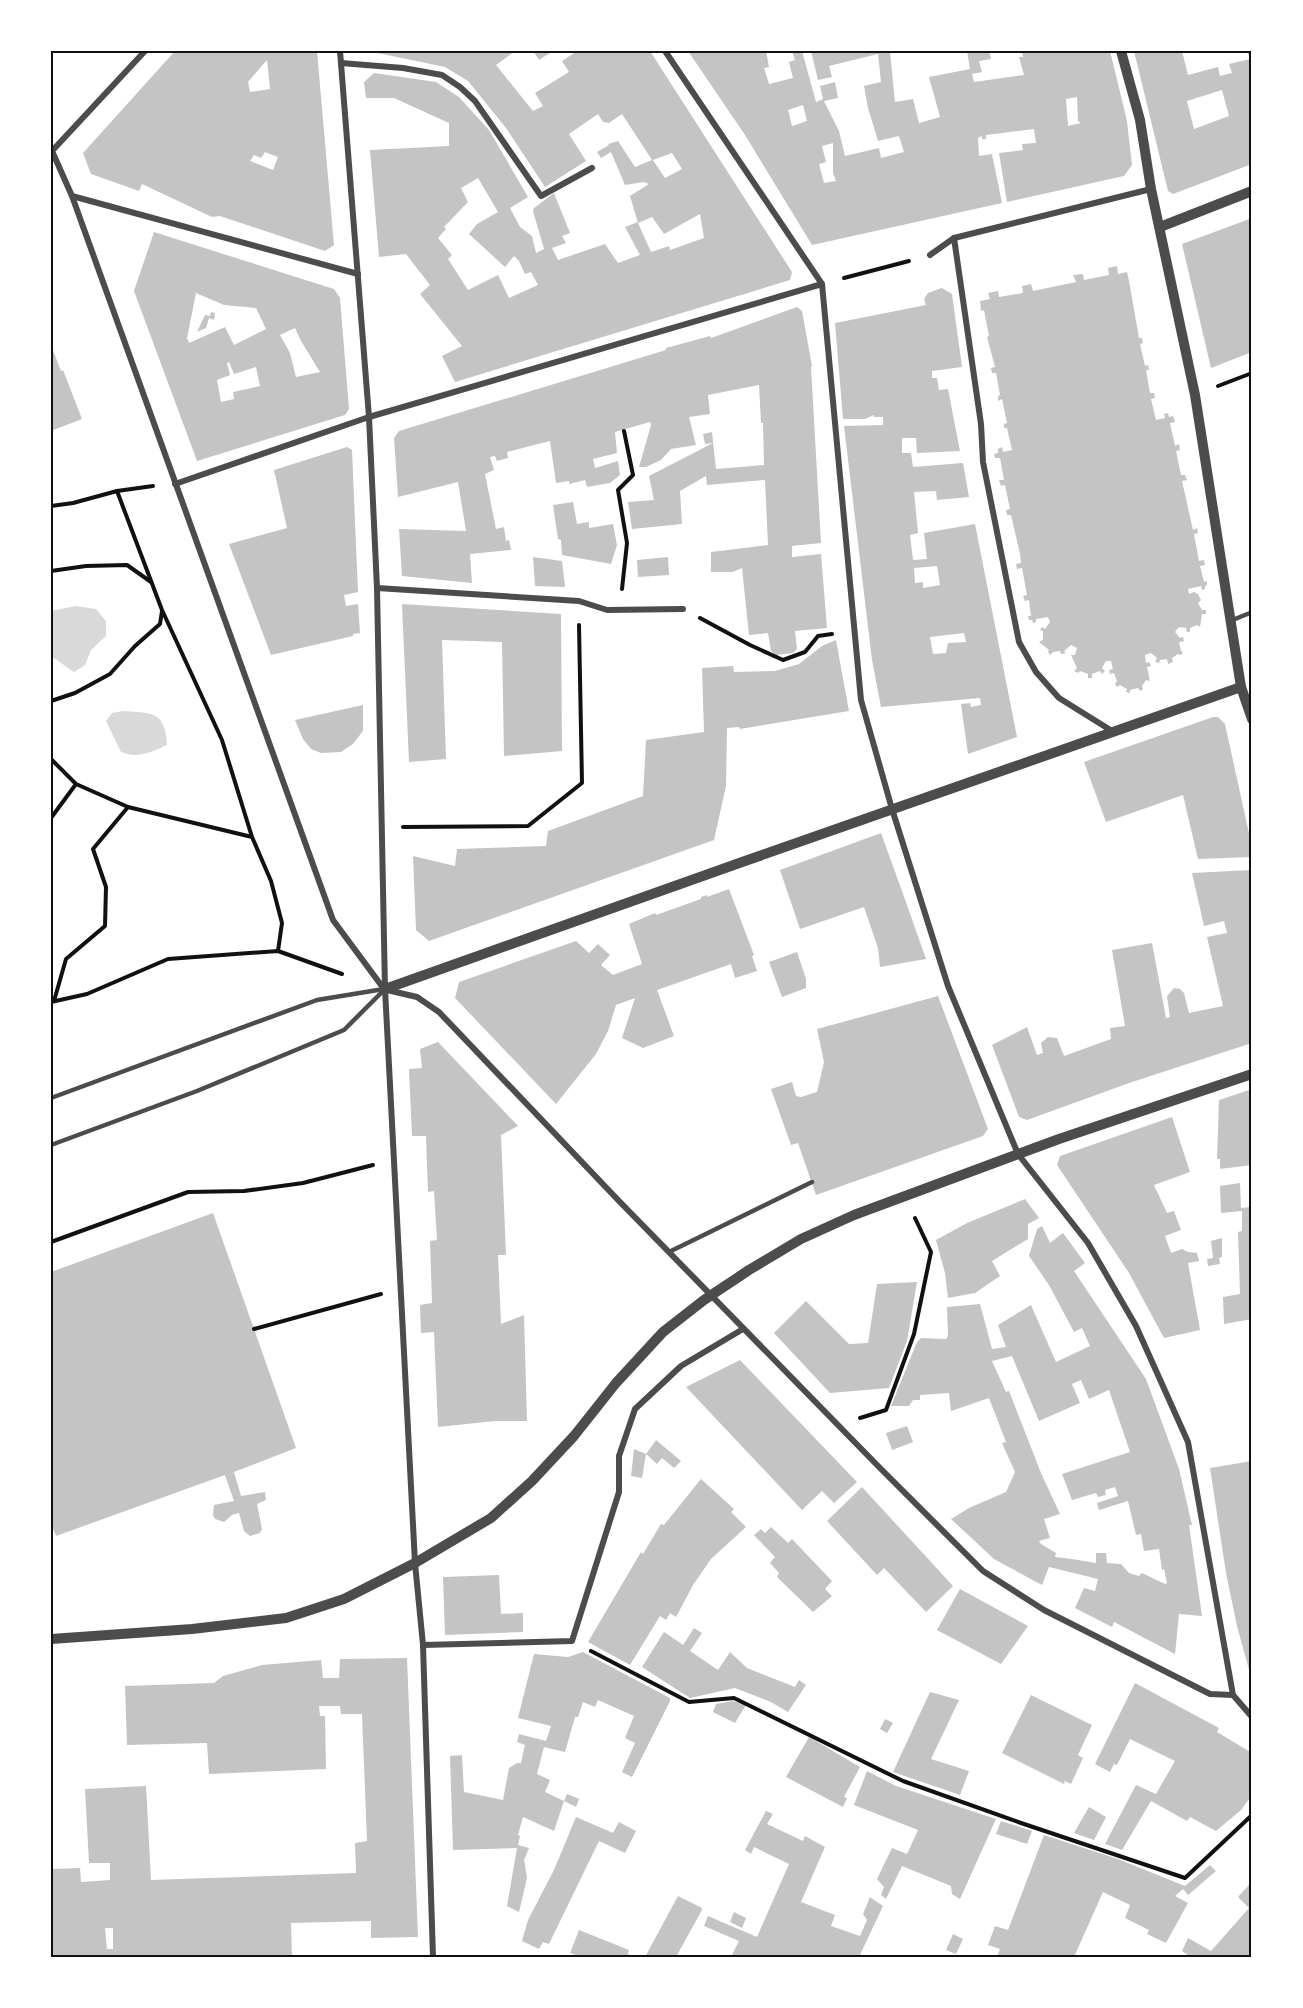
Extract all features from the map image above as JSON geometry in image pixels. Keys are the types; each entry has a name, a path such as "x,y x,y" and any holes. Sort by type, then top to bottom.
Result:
{"street":[{"path":"145,51 52,151 72,195 333,920 385,989 417,997 439,1012 743,1329 983,1571 1044,1610 1210,1694 1233,1695"},
{"path":"340,51 369,417 377,588 385,989 415,1563 423,1645 433,1957"},
{"path":"665,51 822,284 861,700 892,809 948,986 1018,1154 1088,1243 1136,1326 1188,1442 1233,1695 1252,1717"},
{"path":"1121,51 1140,120 1151,189 1195,395 1241,687 1252,719"},
{"path":"341,63 403,68 442,75 475,101 541,196 592,168"},
{"path":"930,255 954,238 1151,189"},
{"path":"1160,227 1252,191"},
{"path":"72,195 358,274"},
{"path":"954,238 981,424 983,462 1019,642 1036,672 1059,698 1112,731"},
{"path":"175,484 369,417 822,284"},
{"path":"377,588 579,601 607,610 683,609"},
{"path":"385,989 1241,687"},
{"path":"51,1639 192,1629 286,1618 344,1599 415,1563 491,1518 532,1481 574,1436 616,1383 663,1332 704,1300 750,1269 801,1239 904,1196 1018,1154 1252,1074"},
{"path":"423,1645 572,1641 619,1492 619,1456 636,1409 681,1366 743,1329"}],"lane":[{"path":"1230,621 1250,613"},
{"path":"51,1098 317,1000 385,989"},
{"path":"51,1145 197,1091 344,1030 385,989"},
{"path":"669,1252 812,1182"}],"path":[{"path":"822,284 930,255"},
{"path":"1195,395 1252,373"},
{"path":"619,610 627,543 618,490 633,475 624,431"},
{"path":"51,506 73,503 117,491 175,484"},
{"path":"117,491 162,610 222,740 252,837 271,881 282,923 278,951"},
{"path":"51,571 86,566 127,565 151,582"},
{"path":"381,828 528,826 582,783 579,601"},
{"path":"683,609 783,660 805,652 818,636 854,631"},
{"path":"51,701 75,693 110,674 135,646 160,624 162,610"},
{"path":"51,759 76,784 128,807 252,837"},
{"path":"51,818 76,784"},
{"path":"52,1002 66,959 105,926 106,887 93,849 128,807"},
{"path":"52,1002 87,993 168,959 278,951 385,989"},
{"path":"51,1242 188,1192 244,1191 303,1184 394,1160"},
{"path":"837,1425 886,1410 914,1334 931,1252 904,1196"},
{"path":"254,1329 400,1289"},
{"path":"572,1641 689,1702 734,1698 903,1781 1021,1824 1185,1878 1252,1815"}],"shaded area":[{"path":"76,606 96,609 106,621 106,636 91,650 85,665 74,672 51,656 51,611"},
{"path":"142,712 156,716 164,726 167,745 139,755 121,752 106,721 112,713"}],"building":[{"path":"175,51 317,51 334,245 325,251 220,216 212,217 142,184 139,191 91,174 83,153","holes":["267,60 270,89 250,92 248,82","265,152 278,157 273,170 250,161 254,155 261,158"]},
{"path":"368,51 515,51 496,65 533,111 543,106 535,93 569,72 562,61 574,53 573,51 650,51 792,272 790,280 455,382 442,356 462,346 420,294 430,285 406,254 379,257 370,150 449,146 449,123 394,98 366,98 364,82 374,73 436,82 459,97 489,130 528,197 510,208 520,227 532,236 536,253 544,249 533,211 554,193 570,233 562,236 566,243 552,248 558,260 605,244 618,263 640,255 625,227 638,222 630,196 649,184 644,182 625,185 611,152 601,158 597,152 608,144 618,141 635,167 652,160 622,114 609,123 603,122 598,114 569,134 586,161 545,187 506,128 468,81 445,67","holes":["672,153 682,169 665,178 653,160","478,178 498,212 477,224 469,234 505,267 514,256 525,274 531,272 538,285 509,298 498,275 468,290 448,259 452,255 438,238 446,229 444,227 468,202 461,188","700,214 704,238 670,250 669,246 651,252 638,223 652,217 664,234"]},
{"path":"533,51 553,51 539,60"},
{"path":"688,51 766,51 769,67 764,68 769,84 793,78 789,62 795,60 792,51 802,51 816,102 823,99 820,86 835,82 838,98 824,101 839,131 845,156 879,148 881,158 904,152 899,136 878,141 868,108 864,86 881,82 878,54 829,66 832,77 818,80 811,51 890,51 895,102 913,99 919,123 940,117 929,77 970,69 967,51 989,51 991,59 979,61 982,72 972,74 974,82 1024,75 1019,57 1023,57 1022,51 1110,51 1127,121 1132,165 1124,176 1007,202 999,153 1023,150 1022,144 1036,143 1034,129 986,135 986,139 982,139 982,136 978,138 979,156 992,154 1002,203 812,245 745,135","holes":["1077,97 1078,121 1081,123 1068,126 1066,99","803,105 807,121 792,126 788,110","833,143 833,173 836,181 824,183 819,164 826,162 822,146"]},
{"path":"1134,51 1182,51 1188,75 1218,67 1220,76 1232,73 1229,64 1250,59 1247,51 1252,51 1252,164 1173,194 1168,191","holes":["1222,90 1229,116 1194,129 1187,101"]},
{"path":"1252,218 1252,352 1211,368 1182,244"},
{"path":"154,232 334,289 340,298 349,409 345,415 197,461 134,291","holes":["196,293 224,305 256,308 266,329 234,345 225,327 189,343 187,338","295,328 320,372 296,377 290,353 280,335","229,362 234,374 256,367 260,386 233,392 234,399 221,402 217,380 230,375 227,363"]},
{"path":"1117,266 1118,274 1127,272 1139,338 1142,338 1143,343 1140,344 1145,366 1148,365 1149,370 1146,370 1150,393 1154,393 1155,398 1151,399 1156,420 1165,418 1164,414 1168,413 1169,417 1173,416 1175,422 1170,423 1175,446 1179,444 1180,450 1176,451 1181,475 1185,475 1187,480 1182,481 1193,530 1197,528 1198,533 1194,534 1199,561 1204,560 1205,565 1200,566 1204,582 1207,581 1205,589 1202,590 1201,586 1188,589 1189,594 1194,592 1198,594 1201,600 1198,603 1202,610 1206,610 1206,614 1202,614 1200,627 1197,625 1187,632 1186,628 1179,627 1175,632 1180,638 1183,637 1184,641 1179,642 1183,652 1181,655 1178,654 1172,658 1173,662 1168,664 1167,659 1160,660 1159,663 1155,662 1157,658 1151,653 1145,655 1146,663 1149,662 1151,666 1147,667 1150,681 1146,680 1140,691 1138,688 1130,690 1130,693 1126,692 1127,689 1120,685 1117,687 1115,684 1117,681 1114,673 1110,674 1109,670 1113,669 1111,661 1106,661 1102,668 1105,671 1102,674 1100,671 1092,674 1092,678 1088,678 1088,674 1074,671 1077,668 1071,655 1075,655 1077,648 1071,645 1064,651 1066,653 1061,654 1060,651 1050,655 1049,650 1039,642 1043,640 1043,631 1040,630 1042,627 1045,629 1050,622 1048,617 1036,619 1033,623 1029,620 1028,616 1031,616 1029,600 1025,601 1023,596 1027,595 1022,568 1017,569 1016,564 1021,563 1020,554 1011,515 1007,515 1006,510 1010,509 1005,485 1001,486 999,480 1004,480 1000,458 995,458 994,454 998,453 998,449 1002,447 1003,452 1012,450 1007,428 1004,428 1004,424 1007,423 1002,399 998,401 1000,395 996,373 992,373 991,368 995,367 987,337 989,336 984,310 981,311 980,301 990,299 988,293 998,291 999,297 1023,293 1022,286 1031,284 1033,291 1076,282 1073,275 1083,274 1084,280 1109,275 1108,268"},
{"path":"942,288 952,294 962,367 932,371 932,378 937,378 939,390 948,389 960,451 917,453 916,438 902,438 902,453 911,453 913,467 963,463 969,497 937,500 936,491 914,492 918,533 910,535 913,560 927,559 924,533 975,524 1017,737 968,754 961,704 970,703 971,707 981,705 980,698 881,707 872,660 844,426 883,425 883,417 874,417 874,415 865,419 843,419 835,323 926,305 924,299 928,293","holes":["937,566 940,585 923,588 923,582 915,583 914,568","964,633 966,642 948,643 946,653 933,654 930,637"]},
{"path":"797,307 802,311 812,366 821,543 792,546 792,557 821,554 827,628 795,631 797,649 793,653 776,655 771,651 768,633 749,635 742,568 733,572 711,572 711,552 768,545 765,480 707,485 706,476 680,491 682,524 632,529 628,502 654,500 649,476 713,443 705,444 703,434 712,432 716,469 764,465 759,385 708,395 710,414 689,417 696,445 671,449 661,460 646,467 639,467 650,422 615,432 617,453 593,459 595,468 618,461 620,475 610,483 587,487 585,480 569,484 569,481 556,483 550,441 507,452 508,458 497,461 495,456 490,457 494,470 485,474 496,529 504,527 506,541 509,540 511,550 470,554 472,583 402,576 399,529 466,531 458,482 398,497 394,438 399,431 666,350 666,348 710,336 711,338"},
{"path":"211,312 215,313 214,320 209,318 206,328 197,332 205,315 210,316"},
{"path":"51,345 82,419 51,431"},
{"path":"347,447 352,450 358,592 344,595 346,606 358,604 360,633 271,655 229,544 287,528 274,470"},
{"path":"573,502 577,524 589,522 589,528 613,524 617,545 611,564 562,555 553,505"},
{"path":"533,557 562,561 565,587 535,586"},
{"path":"668,557 669,575 638,577 637,560"},
{"path":"402,604 561,614 562,751 504,756 502,642 442,640 446,759 409,762"},
{"path":"836,640 849,711 740,729 739,727 727,728 726,786 714,840 429,941 416,930 413,856 455,866 457,849 546,846 548,831 643,796 646,740 704,732 702,668 733,666 734,672 775,671 799,664 822,646"},
{"path":"363,705 363,731 353,744 341,752 321,753 311,749 303,739 295,720"},
{"path":"1218,717 1225,724 1252,847 1252,857 1198,859 1183,795 1106,822 1084,762"},
{"path":"881,833 926,959 880,967 878,948 864,907 800,929 780,870"},
{"path":"1252,870 1252,1043 1132,1082 1027,1120 1019,1117 992,1045 1027,1027 1037,1055 1043,1053 1041,1043 1048,1037 1057,1038 1064,1056 1111,1039 1110,1028 1125,1026 1112,950 1152,943 1166,1018 1170,1017 1167,996 1174,988 1184,993 1189,1013 1223,1006 1207,937 1227,933 1224,921 1204,926 1192,873"},
{"path":"729,889 754,955 752,956 757,971 735,978 731,964 657,990 674,1036 643,1048 622,1038 635,998 616,1005 608,1031 596,1054 556,1104 455,998 459,982 576,941 589,953 598,944 610,955 601,965 613,975 642,964 629,924"},
{"path":"797,952 806,979 806,988 782,997 769,962"},
{"path":"938,996 988,1129 983,1136 816,1195 798,1143 791,1145 771,1089 792,1082 796,1096 801,1097 817,1092 824,1062 817,1029"},
{"path":"438,1042 518,1126 501,1135 506,1255 498,1255 501,1324 524,1315 527,1421 495,1421 438,1427 434,1332 421,1333 420,1305 432,1303 430,1241 437,1240 434,1191 428,1192 426,1136 412,1136 409,1069 422,1068 420,1049"},
{"path":"1252,1089 1252,1165 1220,1169 1220,1159 1217,1159 1219,1100"},
{"path":"1172,1117 1190,1172 1154,1185 1167,1213 1174,1211 1181,1230 1165,1236 1171,1253 1182,1249 1197,1253 1199,1261 1188,1263 1200,1330 1164,1338 1129,1273 1057,1165 1060,1156"},
{"path":"1240,1183 1241,1208 1252,1207 1252,1319 1224,1324 1223,1297 1240,1294 1238,1232 1242,1231 1242,1211 1221,1213 1220,1186"},
{"path":"1025,1199 1039,1218 1028,1224 1028,1239 992,1261 1000,1276 975,1293 948,1298 945,1273 936,1240 967,1223"},
{"path":"213,1213 296,1448 234,1472 241,1496 265,1492 266,1500 257,1504 262,1529 260,1533 250,1536 244,1531 239,1513 232,1515 224,1522 215,1519 214,1505 234,1501 225,1475 56,1536 51,1523 51,1272"},
{"path":"1042,1226 1050,1243 1063,1233 1085,1263 1074,1271 1146,1379 1179,1469 1192,1525 1189,1525 1202,1616 1179,1614 1175,1654 1114,1622 1112,1627 1075,1608 1084,1588 1095,1591 1098,1579 1049,1567 1042,1585 994,1559 951,1519 969,1508 1006,1492 1015,1472 1002,1443 1006,1442 989,1398 951,1411 949,1393 920,1395 920,1400 913,1400 909,1406 891,1406 917,1342 921,1338 946,1339 948,1336 947,1307 980,1304 992,1349 1006,1347 998,1325 1031,1305 1056,1362 1090,1346 1082,1328 1074,1332 1049,1285 1029,1256 1037,1229","holes":["1012,1356 1039,1421 1080,1403 1072,1384 1081,1380 1089,1399 1109,1390 1130,1452 1062,1474 1072,1500 1096,1493 1098,1497 1106,1495 1105,1490 1115,1487 1118,1496 1097,1503 1099,1510 1128,1501 1136,1535 1141,1534 1144,1551 1159,1549 1162,1570 1164,1569 1167,1583 1142,1573 1139,1576 1129,1573 1121,1564 1107,1563 1106,1553 1096,1553 1096,1563 1055,1557 1056,1553 1041,1544 1039,1541 1050,1538 1044,1519 1060,1514 1041,1473 1009,1391 1006,1392 992,1361"]},
{"path":"1222,1238 1220,1264 1208,1266 1207,1259 1213,1258 1211,1241"},
{"path":"917,1282 907,1341 889,1388 830,1393 774,1333 806,1301 849,1344 868,1343 877,1284"},
{"path":"740,1360 857,1482 834,1503 822,1491 802,1510 686,1387"},
{"path":"907,1426 913,1442 892,1450 886,1433"},
{"path":"656,1440 681,1461 674,1468 662,1458 657,1464 646,1454"},
{"path":"634,1449 646,1454 642,1478 631,1476"},
{"path":"1252,1461 1251,1677 1226,1573 1210,1468"},
{"path":"701,1479 734,1509 731,1512 746,1527 711,1559 693,1585 676,1617 670,1613 666,1620 660,1616 630,1665 588,1642 641,1552 643,1554 661,1524 664,1525"},
{"path":"862,1487 953,1586 926,1612 884,1568 877,1575 827,1521"},
{"path":"771,1527 788,1543 792,1539 832,1581 825,1589 832,1596 813,1612 777,1577 779,1573 770,1563 775,1557 754,1535 761,1529 765,1533"},
{"path":"499,1575 501,1614 523,1613 523,1632 445,1635 443,1577"},
{"path":"960,1589 1028,1626 1001,1664 937,1630"},
{"path":"694,1628 702,1633 690,1651 718,1670 730,1652 747,1668 795,1687 799,1680 806,1685 788,1712 771,1702 735,1688 690,1698 642,1667 664,1632 683,1645"},
{"path":"583,1652 670,1698 670,1701 632,1777 622,1772 635,1743 625,1738 634,1716 598,1700 595,1707 583,1702 578,1717 575,1717 565,1752 544,1747 537,1774 550,1780 545,1792 564,1801 554,1831 523,1817 518,1845 529,1848 524,1860 527,1878 519,1912 507,1906 517,1848 453,1850 450,1756 462,1755 464,1792 503,1800 509,1768 521,1763 525,1745 517,1742 519,1734 546,1741 551,1726 518,1718 534,1654 568,1657"},
{"path":"407,1658 418,1937 371,1938 371,1921 291,1923 292,1957 51,1957 51,1869 80,1868 81,1882 110,1880 110,1863 89,1863 85,1789 146,1786 151,1880 356,1873 355,1843 367,1841 362,1714 341,1714 340,1706 319,1706 320,1716 325,1716 326,1769 209,1774 207,1743 127,1745 125,1686 214,1683 223,1676 262,1665 321,1660 323,1678 339,1678 340,1659","holes":["105,1928 113,1928 113,1949 107,1949"]},
{"path":"1135,1683 1219,1728 1217,1732 1252,1753 1252,1795 1241,1810 1216,1831 1190,1817 1187,1821 1151,1801 1122,1850 1105,1844 1136,1785 1156,1794 1175,1761 1130,1739 1117,1765 1114,1764 1110,1772 1095,1764"},
{"path":"930,1692 959,1700 931,1759 969,1771 960,1795 893,1772"},
{"path":"1031,1695 1092,1725 1078,1755 1083,1758 1071,1784 1065,1781 1064,1784 1002,1753"},
{"path":"733,1701 746,1705 735,1723 713,1712 716,1704"},
{"path":"885,1719 893,1723 887,1733 880,1729"},
{"path":"809,1737 860,1767 844,1797 847,1798 843,1807 786,1777"},
{"path":"867,1771 896,1786 996,1819 960,1899 952,1894 951,1886 902,1866 886,1899 881,1895 884,1887 877,1879 892,1848 907,1854 918,1830 854,1805"},
{"path":"567,1794 579,1799 576,1807 564,1801"},
{"path":"1089,1807 1106,1817 1094,1840 1074,1833"},
{"path":"766,1811 773,1814 767,1824 803,1841 805,1836 825,1847 801,1902 835,1915 831,1926 860,1936 867,1920 863,1914 870,1897 883,1906 859,1957 731,1957 739,1941 704,1926 708,1916 757,1937 789,1864 754,1847 751,1854 745,1850"},
{"path":"576,1817 613,1833 619,1822 636,1831 625,1853 599,1841 549,1944 543,1942 539,1949 522,1941 528,1920 554,1870"},
{"path":"1001,1821 1032,1831 1027,1844 996,1834"},
{"path":"1044,1835 1118,1859 1185,1886 1210,1865 1216,1871 1188,1895 1183,1889 1175,1896 1188,1903 1166,1943 1147,1934 1149,1930 1125,1918 1130,1905 1103,1892 1074,1957 997,1957 1000,1949 988,1945 995,1926 1008,1930"},
{"path":"1249,1885 1252,1887 1252,1957 1191,1957 1182,1951 1188,1938 1211,1951 1249,1908 1238,1897"},
{"path":"678,1896 702,1910 676,1957 645,1957"},
{"path":"734,1912 746,1918 742,1928 730,1922"},
{"path":"579,1930 629,1950 628,1954 634,1957 582,1957 570,1953"},
{"path":"953,1934 963,1939 956,1954 946,1950"}]}
